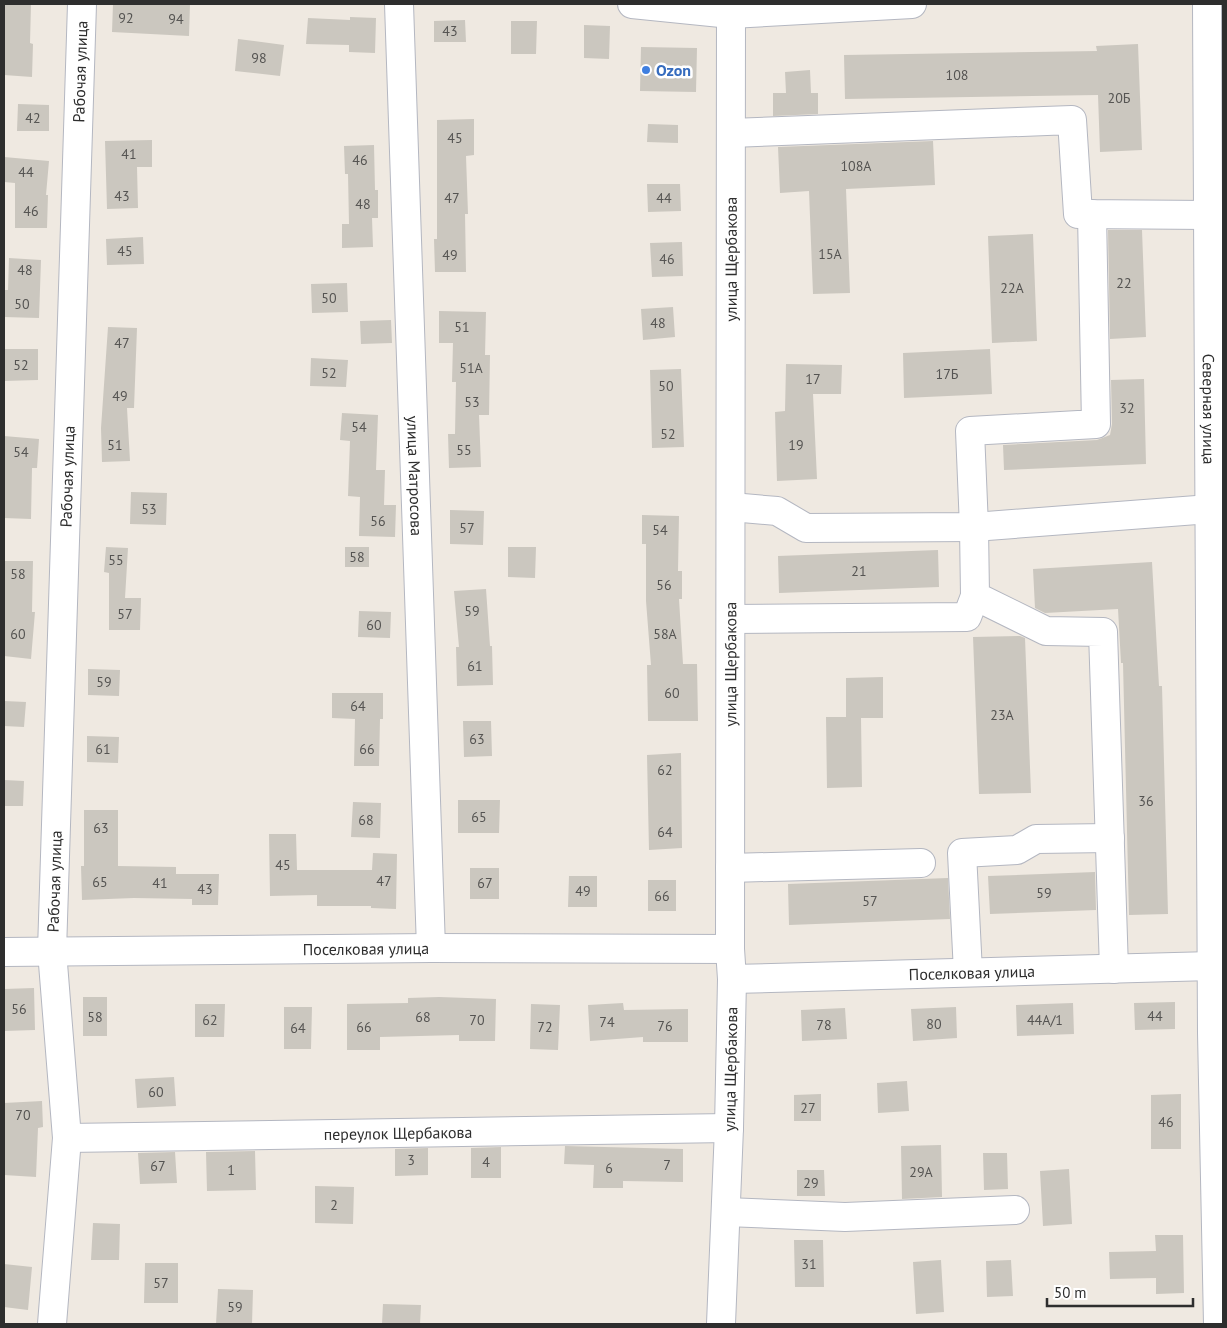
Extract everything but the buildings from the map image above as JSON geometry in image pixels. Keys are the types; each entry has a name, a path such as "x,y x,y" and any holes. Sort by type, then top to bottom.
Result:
{"street":[{"name":"Рабочая улица","path":"52,1324 67,1138 52,950 82,4"},
{"name":"улица Матросова","path":"399,4 431,948"},
{"path":"632,4 731,9 912,4"},
{"name":"Северная улица","path":"1207,4 1212,966 1217,1034 1218,1324"},
{"name":"улица Щербакова","path":"721,1324 729,1128 732,979 730,950 731,9"},
{"path":"731,133 1072,120 1078,214 1208,215"},
{"path":"730,619 966,617 975,596 970,431 1096,424 1092,214"},
{"path":"731,507 776,510 806,528 974,527 1210,509"},
{"path":"975,596 1046,631 1103,632 1114,969"},
{"path":"968,972 962,853 1017,850 1036,839 1110,838"},
{"path":"730,868 921,863"},
{"name":"Поселковая улица","path":"4,952 52,950 431,948 730,950"},
{"name":"Поселковая улица","path":"732,979 1212,966"},
{"name":"переулок Щербакова","path":"67,1138 729,1128"},
{"path":"726,1212 845,1217 1016,1210"}],"place":[{"name":"Ozon","path":"646,70"}]}
